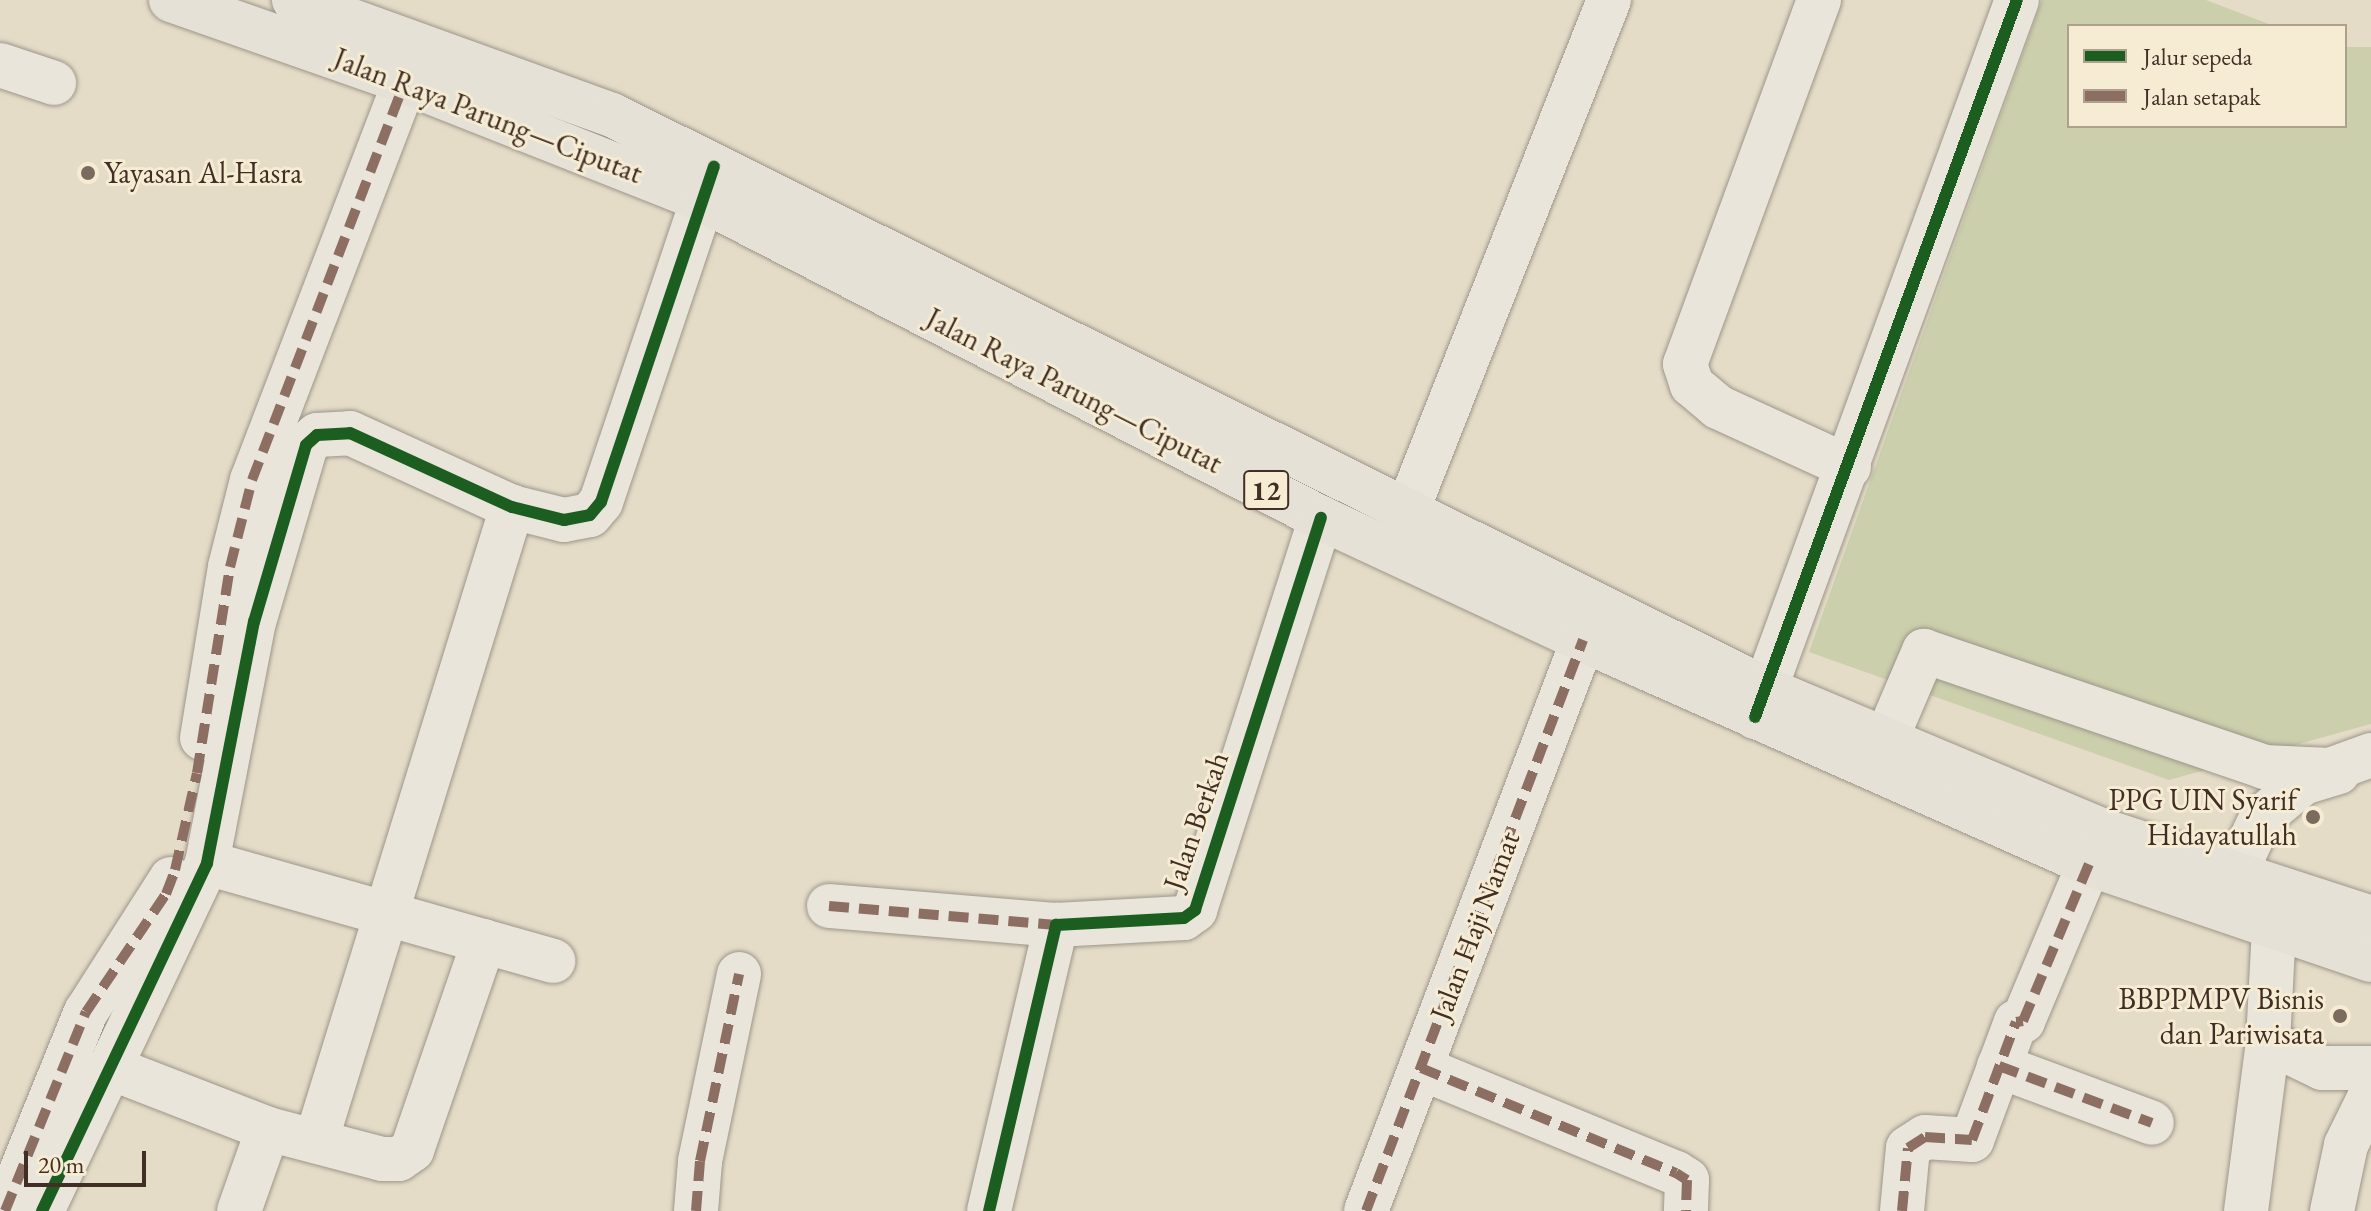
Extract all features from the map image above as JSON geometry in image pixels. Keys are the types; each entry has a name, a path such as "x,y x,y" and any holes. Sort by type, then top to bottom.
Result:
{"highway":[{"name":"Jalan Raya Parung—Ciputat","path":"171,0 709,183"},
{"name":"Jalan Raya Parung—Ciputat","path":"294,0 612,115 709,183 1329,499 1583,640 1761,703 1886,740 2104,831 2235,874 2280,909 2371,960"},
{"name":"Jalan Raya Parung—Ciputat","path":"1329,499 1406,514 1761,703 2089,864 2280,909 2371,918"}],"street":[{"path":"1406,514 1609,0"},
{"path":"1819,0 1685,364 1692,385 1718,407 1849,467"},
{"path":"1761,703 2017,0"},
{"path":"0,65 54,83"},
{"path":"5,1211 86,1012 166,894 175,870 197,773 230,567 252,480 405,82"},
{"path":"42,1211 207,863 254,622 306,445 317,435 366,437 512,507 578,520 601,502 709,183"},
{"name":"Jalan Berkah","path":"829,906 1056,925 1184,918 1195,910 1329,499"},
{"path":"316,1141 512,507"},
{"name":"Jalan Haji Namat","path":"1366,1211 1583,640"},
{"path":"1886,740 1924,651 2264,767 2330,770 2371,758"},
{"path":"2235,874 2261,818 2303,783 2371,758"},
{"path":"207,863 553,961"},
{"path":"1902,1211 1908,1148 1925,1137 1972,1140 1999,1066 2089,864"},
{"path":"2246,1211 2268,1042 2280,909"},
{"path":"989,1211 1056,925"},
{"path":"111,1068 268,1129 382,1159 399,1159 412,1150 484,941"},
{"path":"696,1211 700,1161 739,974"},
{"path":"2268,1042 2322,1068 2371,1068"},
{"path":"1999,1066 2152,1123"},
{"path":"1421,1068 1676,1173 1687,1180 1686,1211"},
{"path":"2332,1211 2346,1145 2371,1094"},
{"path":"239,1211 268,1129"}],"green space":[{"path":"2042,0 2206,0 2269,24 2067,24 2067,128 2347,128 2347,47 2371,47 2371,724 2169,780 1809,652"}],"marked path":[{"path":"5,1211 86,1012 166,894 175,870 197,773 230,567 252,480 405,82"},
{"path":"1366,1211 1583,640"},
{"path":"1902,1211 1908,1148 1925,1137 1972,1140 2016,1022 2023,1021 2089,864"},
{"path":"829,906 1056,925"},
{"path":"696,1211 700,1161 739,974"},
{"path":"1999,1066 2152,1123"},
{"path":"1421,1068 1676,1173 1687,1180 1686,1211"}],"cycle path":[{"path":"1755,717 2017,0"},
{"path":"42,1211 207,863 254,622 306,445 317,435 350,433 512,507 564,520 590,515 601,502 714,167"},
{"path":"989,1211 1056,925 1184,918 1195,910 1321,518"}],"place":[{"name":"Yayasan Al-Hasra","path":"88,173"},
{"name":"PPG UIN Syarif Hidayatullah","path":"2313,817"},
{"name":"BBPPMPV Bisnis dan Pariwisata","path":"2340,1016"}]}
